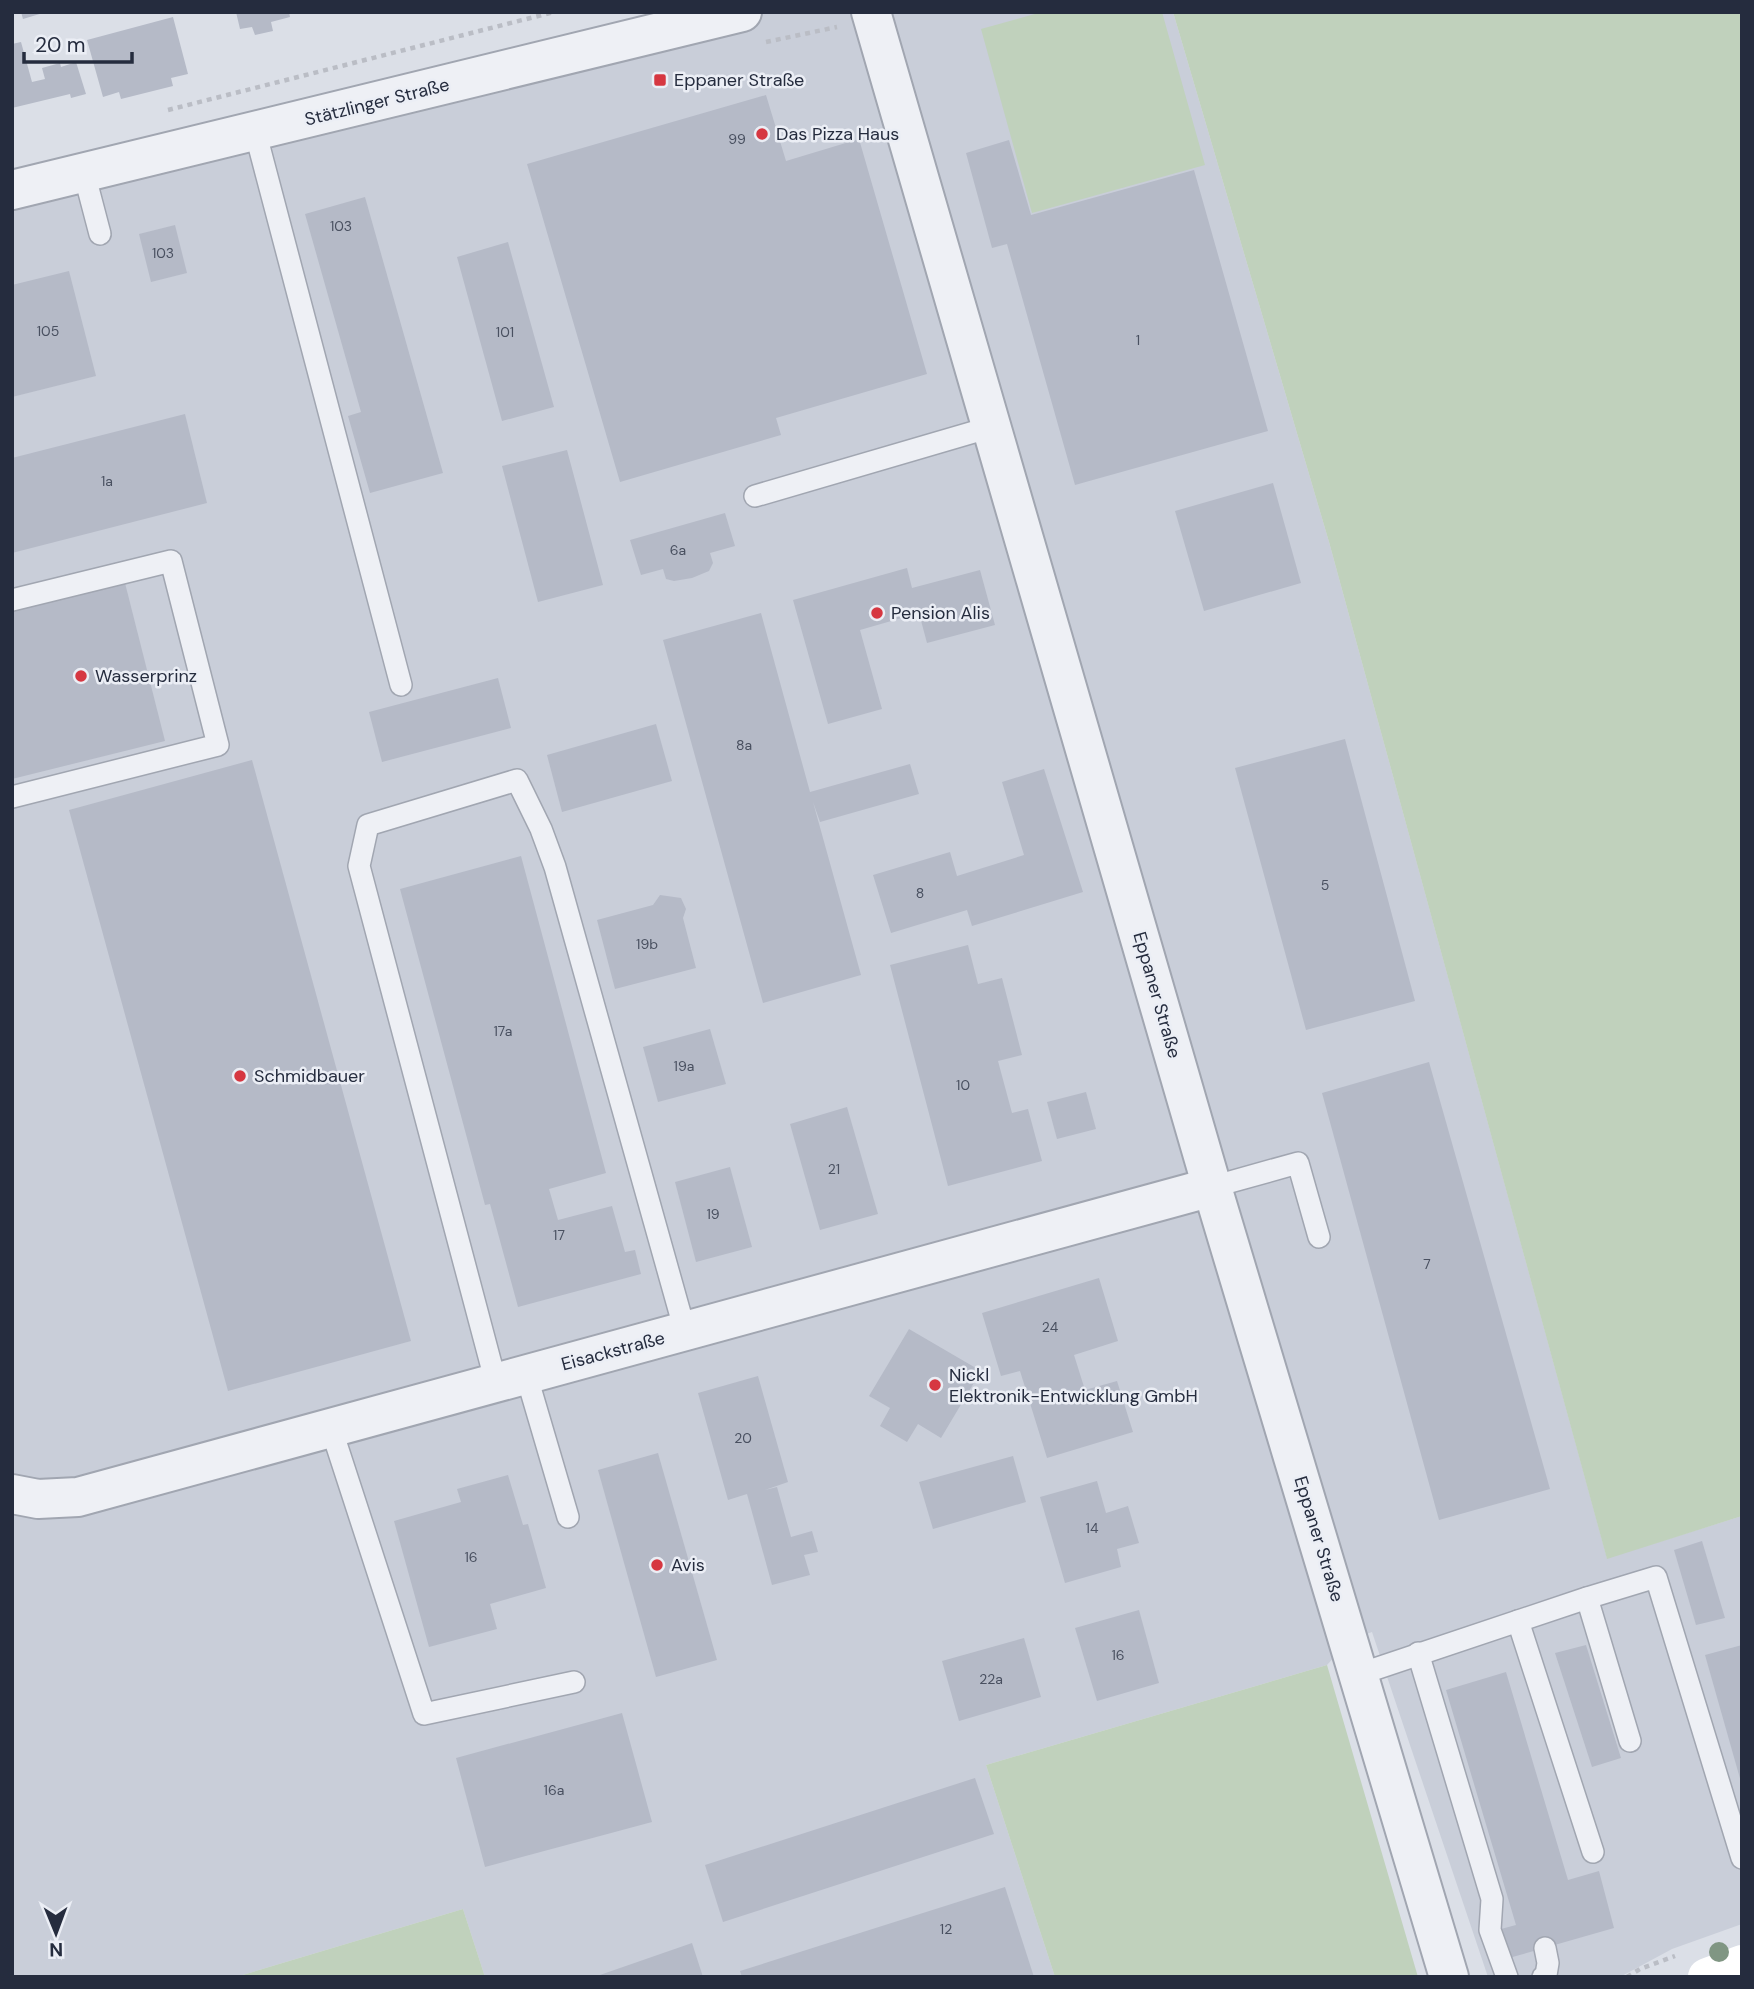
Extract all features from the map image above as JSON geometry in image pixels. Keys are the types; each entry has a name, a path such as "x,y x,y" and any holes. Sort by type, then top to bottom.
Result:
{"street":[{"name":"Stätzlinger Straße","path":"12,190 743,12"},
{"name":"Eppaner Straße","path":"871,12 1212,1187 1449,1977"},
{"name":"Eisackstraße","path":"12,1494 38,1499 78,1497 1212,1187"}],"lane":[{"path":"255,131 401,685"},
{"path":"84,173 100,234"},
{"path":"755,496 991,427"},
{"path":"12,600 171,561 218,745 12,797"},
{"path":"568,1517 511,1378 359,866 368,825 517,780 541,829 555,867 685,1331"},
{"path":"1212,1187 1298,1163 1319,1237"},
{"path":"331,1428 424,1714 574,1682"},
{"path":"1360,1674 1656,1577 1742,1858"},
{"path":"1587,1598 1630,1741"},
{"path":"1518,1621 1593,1852"},
{"path":"1418,1653 1492,1899 1490,1930 1507,1977"},
{"path":"1543,1977 1546,1975 1548,1963 1545,1948"}],"path":[{"path":"161,112 554,12"}],"shaded area":[{"path":"742,12 1173,12 1329,542 1607,1558 1742,1516 1742,1924 1672,1949 1620,1977 1488,1977 1372,1632 1350,1640 1327,1665 986,1765 1055,1977 485,1977 463,1909 236,1977 12,1977 12,190"}],"green space":[{"path":"1042,12 1162,12 1205,165 1032,213 981,29"},
{"path":"1173,12 1742,12 1742,1516 1607,1559 1329,542"},
{"path":"1327,1665 1418,1977 1055,1977 986,1765"},
{"path":"463,1909 485,1977 236,1977"}],"building":[{"path":"21,12 43,12 43,13 23,19"},
{"path":"236,12 289,12 290,17 271,22 273,31 255,35 252,27 240,29"},
{"path":"173,17 188,74 171,78 173,86 121,99 119,92 103,97 87,40"},
{"path":"21,42 32,82 45,79 42,68 60,63 61,67 76,62 86,94 71,98 70,94 12,108 12,44"},
{"path":"664,76 666,81 653,85 652,79"},
{"path":"766,95 786,161 859,139 927,374 776,418 781,435 620,482 527,164"},
{"path":"1009,140 1031,215 1194,170 1268,431 1075,485 1007,244 992,248 966,153"},
{"path":"365,197 443,473 370,493 348,416 361,412 305,214"},
{"path":"175,225 187,273 151,282 139,234"},
{"path":"508,242 554,407 502,421 457,257"},
{"path":"69,271 96,376 12,397 12,285"},
{"path":"185,414 207,503 12,553 12,458"},
{"path":"567,450 603,585 538,602 502,466"},
{"path":"1273,483 1301,583 1204,611 1175,511"},
{"path":"725,513 735,546 710,553 713,563 709,571 674,581 666,579 663,569 641,575 630,540"},
{"path":"907,568 912,588 980,570 995,625 927,643 919,613 860,630 882,709 828,724 793,600"},
{"name":"Wasserprinz","path":"125,583 165,741 12,779 12,611"},
{"path":"761,613 810,792 910,764 919,794 820,822 813,802 861,975 763,1003 663,640"},
{"path":"498,678 511,728 382,762 369,712"},
{"path":"656,724 672,781 562,812 547,755"},
{"path":"1345,739 1415,1001 1306,1030 1235,768"},
{"name":"Schmidbauer","path":"252,760 411,1341 228,1391 69,810"},
{"path":"1044,769 1083,892 972,926 967,910 891,933 873,875 950,852 957,876 1024,855 1002,782"},
{"path":"521,856 606,1173 549,1189 558,1220 612,1206 625,1252 635,1250 641,1274 518,1307 490,1204 485,1205 400,889"},
{"path":"660,895 681,898 686,909 683,918 696,968 615,989 597,920 653,905"},
{"path":"968,945 978,984 1002,978 1022,1055 998,1061 1012,1113 1028,1109 1042,1161 948,1186 890,965"},
{"path":"710,1029 726,1084 658,1102 643,1047"},
{"path":"1429,1062 1550,1489 1439,1520 1322,1093"},
{"path":"1086,1092 1096,1129 1057,1139 1047,1102"},
{"path":"847,1107 878,1214 820,1230 790,1124"},
{"path":"730,1167 752,1247 696,1262 675,1182"},
{"path":"1099,1278 1118,1341 1074,1355 1085,1390 1117,1381 1133,1432 1047,1458 1020,1371 1001,1376 982,1313"},
{"path":"909,1329 981,1371 941,1438 918,1424 907,1442 880,1426 890,1408 869,1396"},
{"path":"758,1376 788,1482 765,1490 777,1487 791,1537 812,1531 818,1552 804,1555 810,1575 772,1585 747,1494 728,1500 698,1393"},
{"name":"Avis","path":"658,1453 717,1660 656,1677 598,1470"},
{"path":"1013,1456 1026,1502 933,1529 919,1482"},
{"path":"508,1475 523,1525 528,1524 546,1588 490,1604 497,1629 429,1647 394,1521 461,1502 457,1489"},
{"path":"1097,1481 1106,1513 1128,1506 1139,1543 1117,1549 1121,1567 1065,1583 1040,1497"},
{"path":"1702,1541 1725,1618 1696,1625 1674,1550"},
{"path":"1139,1610 1159,1683 1097,1701 1075,1628"},
{"path":"1024,1638 1041,1697 959,1721 942,1661"},
{"path":"1586,1645 1621,1758 1592,1767 1555,1653"},
{"path":"1742,1645 1742,1782 1741,1782 1705,1655"},
{"path":"1506,1672 1568,1880 1599,1871 1614,1928 1509,1958 1501,1929 1516,1925 1446,1690"},
{"path":"622,1713 652,1822 485,1867 456,1758"},
{"path":"975,1778 994,1834 723,1922 705,1865"},
{"path":"1005,1887 1034,1977 742,1977 740,1971"},
{"path":"692,1943 703,1977 597,1977 597,1976"}],"place":[{"name":"Eppaner Straße","path":"660,80"},
{"name":"Das Pizza Haus","path":"762,134"},
{"name":"Pension Alis","path":"877,613"},
{"name":"Wasserprinz","path":"81,676"},
{"name":"Schmidbauer","path":"240,1076"},
{"name":"Nickl Elektronik-Entwicklung GmbH","path":"935,1385"},
{"name":"Avis","path":"657,1565"}]}
